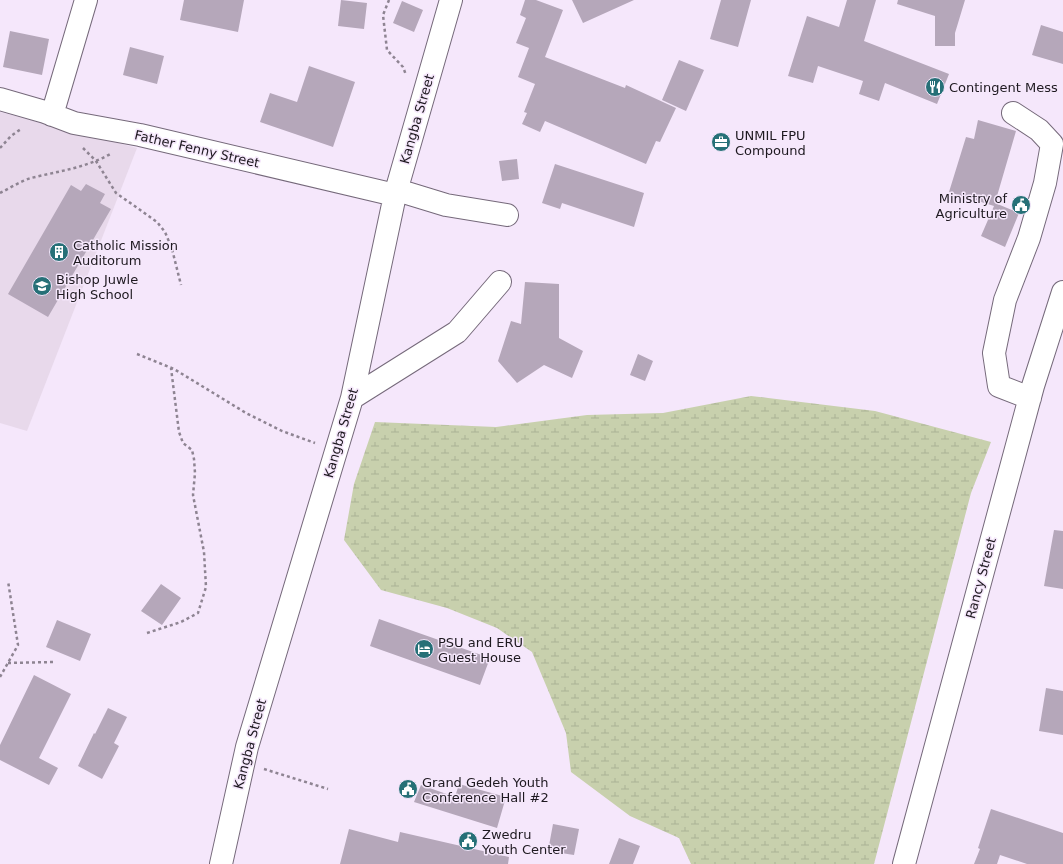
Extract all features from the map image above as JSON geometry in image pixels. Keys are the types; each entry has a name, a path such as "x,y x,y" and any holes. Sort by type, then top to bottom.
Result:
{"street":[{"path":"52,115 86,0"},
{"name":"Kangba Street","path":"221,864 247,746 352,398 396,192 451,0"},
{"name":"Father Fenny Street","path":"0,99 74,123 140,135 396,192 446,206 507,215"},
{"path":"1013,113 1039,130 1052,144 1045,183 1029,238 1005,300 994,353 999,386 1030,398"},
{"path":"352,398 456,332 500,282"},
{"name":"Rancy Street","path":"904,864 1030,398 1063,292"}],"path":[{"path":"389,0 383,15 387,50 403,67 419,112"},
{"path":"74,123 84,148 96,161 116,193 157,222 165,232 172,249 181,285"},
{"path":"0,193 30,179 72,170 100,160 140,135"},
{"path":"136,354 171,368 246,413 282,431 337,450"},
{"path":"147,632 181,622 198,614 206,587 204,552 193,495 195,473 194,459 192,450 184,443 180,432 171,368"},
{"path":"0,677 18,645 8,581"},
{"path":"8,663 55,662"},
{"path":"247,746 264,769 328,789"}],"shaded area":[{"name":"Bishop Juwle High School","path":"0,112 137,148 27,431 0,423"}],"green space":[{"path":"751,396 875,411 991,442 971,493 874,864 691,864 679,838 630,816 571,772 566,733 532,652 497,628 447,608 381,590 344,540 354,484 375,422 496,427 587,415 663,413"}],"building":[{"path":"184,0 244,0 238,32 180,20"},
{"path":"341,0 367,3 364,29 338,26"},
{"path":"525,0 536,0 563,10 545,57 625,88 626,85 676,108 660,142 656,141 646,164 545,121 540,132 522,124 527,113 524,112 535,84 518,77 529,48 516,43 526,18 520,15"},
{"path":"572,0 634,0 583,23"},
{"path":"721,0 751,0 738,47 710,39"},
{"path":"847,0 876,0 864,41 949,74 937,104 885,83 879,101 859,94 863,81 818,66 813,83 788,76 807,16 839,27"},
{"path":"898,0 965,0 955,33 955,46 935,46 935,16 897,4"},
{"path":"402,1 423,10 414,32 393,23"},
{"path":"1041,25 1063,32 1063,64 1032,55"},
{"path":"10,31 49,39 42,75 3,67"},
{"path":"130,47 164,56 157,84 123,75"},
{"path":"679,60 704,70 686,111 662,100"},
{"path":"309,66 355,82 333,147 260,122 270,93 297,102"},
{"path":"978,120 1016,131 995,203 1019,213 1005,247 981,236 994,206 949,192 966,137 974,139"},
{"path":"517,159 519,179 502,181 499,161"},
{"path":"555,164 644,193 634,227 562,203 560,209 542,203"},
{"name":"Catholic Mission Auditorum","path":"86,184 105,194 100,203 111,209 48,317 8,294 71,185 81,191"},
{"path":"525,282 559,284 559,338 583,351 572,378 544,365 517,383 498,361 511,321 521,324"},
{"path":"638,354 653,361 645,381 630,375"},
{"path":"1054,530 1063,531 1063,589 1044,586"},
{"path":"161,584 181,598 162,625 141,611"},
{"path":"379,619 490,658 480,685 370,646"},
{"path":"57,620 91,634 80,661 46,647"},
{"path":"34,675 71,694 39,758 58,768 49,785 0,760 0,745"},
{"path":"1046,688 1063,691 1063,735 1039,731"},
{"path":"108,708 127,717 114,743 119,746 102,779 78,766"},
{"path":"459,784 506,797 497,828 414,802 421,785 455,797"},
{"path":"991,809 1063,833 1063,864 1027,864 1000,855 997,864 974,864 980,849 978,848"},
{"path":"553,824 579,829 574,855 548,851"},
{"name":"Zwedru Youth Center","path":"349,829 398,842 400,832 509,857 508,864 340,864"},
{"path":"619,838 640,846 633,864 609,864"}],"place":[{"name":"Contingent Mess","path":"935,87"},
{"name":"UNMIL FPU Compound","path":"721,142"},
{"name":"Ministry of Agriculture","path":"1021,205"},
{"name":"Catholic Mission Auditorum","path":"59,252"},
{"name":"Bishop Juwle High School","path":"42,286"},
{"name":"PSU and ERU Guest House","path":"424,649"},
{"name":"Grand Gedeh Youth Conference Hall #2","path":"408,789"},
{"name":"Zwedru Youth Center","path":"468,841"}]}
